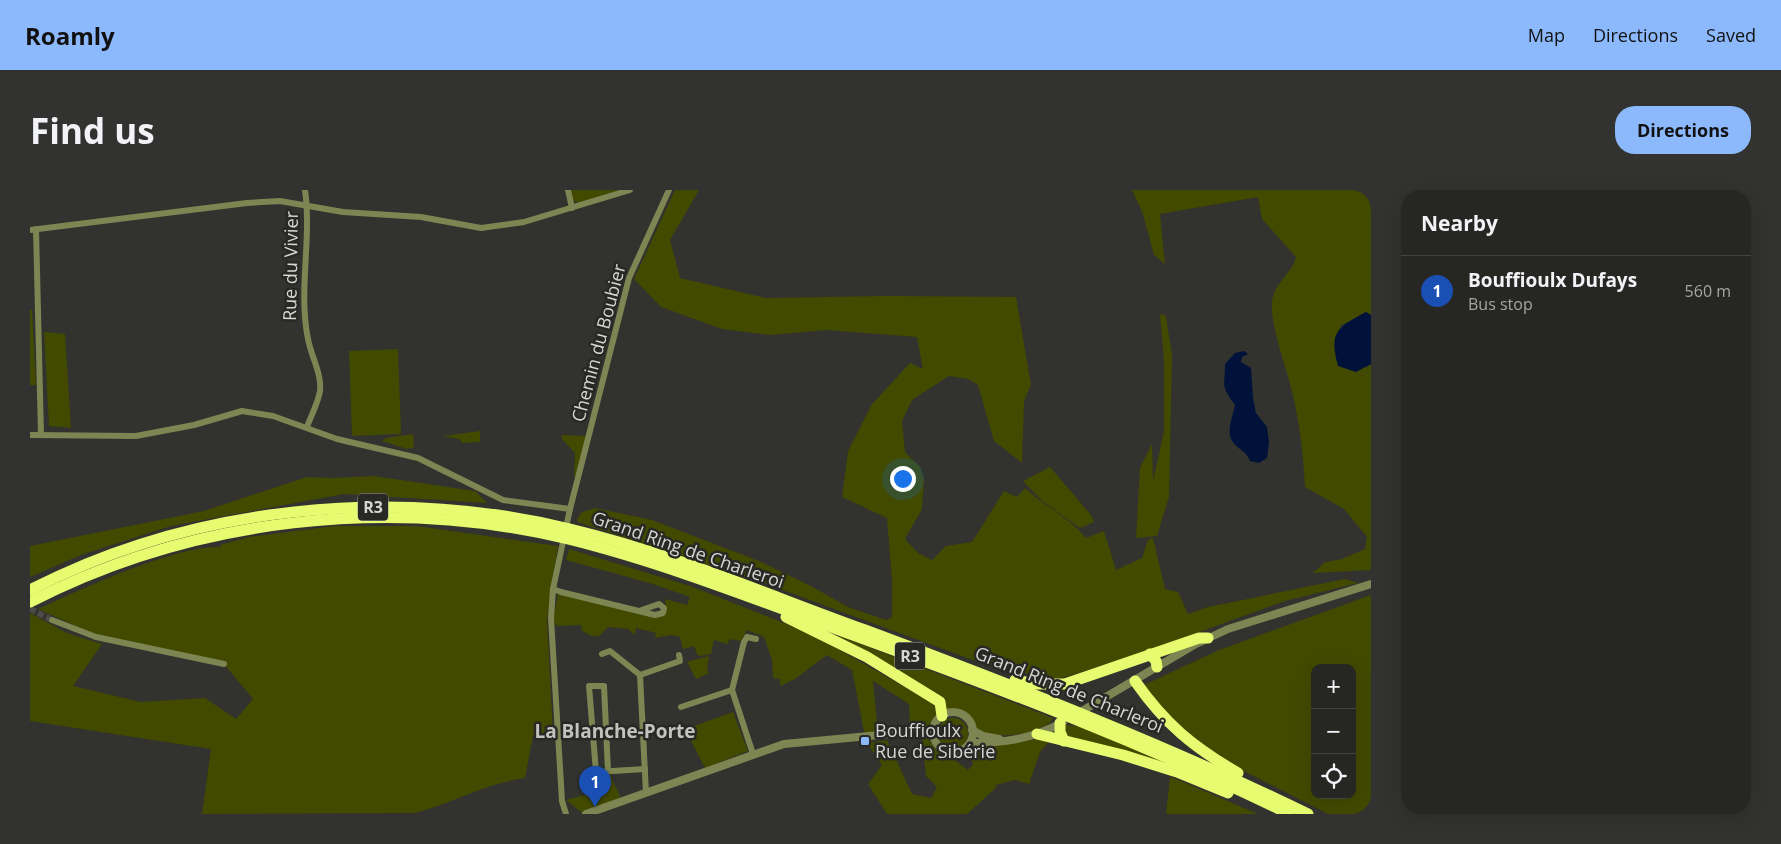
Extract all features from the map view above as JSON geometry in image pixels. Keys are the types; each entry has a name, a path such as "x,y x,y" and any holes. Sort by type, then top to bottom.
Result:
{"highway":[{"name":"Grand Ring de Charleroi","path":"33,587 106,557 185,532 226,523 306,511 346,508 428,508 508,517 688,566 999,680 1065,715"},
{"name":"Grand Ring de Charleroi","path":"30,602 77,579 187,542 264,527 317,520 386,517 426,518 567,533 756,600 1065,715 1084,718 1266,794 1308,814"},
{"path":"30,608 62,592 77,579"},
{"path":"756,600 830,638 914,685 940,702 942,716"},
{"path":"999,680 1013,679 1042,685 1065,684 1199,638 1208,638"},
{"path":"1150,654 1156,660 1156,667"},
{"path":"1135,681 1153,707 1177,732 1207,754 1250,781 1266,794"},
{"path":"1064,741 1060,732 1065,715"},
{"name":"Grand Ring de Charleroi","path":"1084,718 1289,814"},
{"path":"1037,734 1123,755 1177,772 1273,814"}],"street":[{"name":"Rue du Vivier","path":"305,190 308,206 305,258 305,326 310,352 318,373 320,390 307,427"},
{"path":"568,190 572,208"},
{"path":"41,435 33,230 246,203 280,201 389,216 421,217 481,228 524,222 630,190"},
{"name":"Chemin du Boubier","path":"566,814 562,801 554,679 551,618 553,589 570,509 628,278 669,190"},
{"path":"30,435 136,436 194,425 242,411 273,416 337,439 418,458 503,500 570,509"},
{"path":"970,743 972,730 969,721 961,715 952,713 942,716 936,723 933,730 936,743 947,751 960,751 970,743 1000,743 1037,734 1065,715 1135,681 1156,667 1228,629 1371,584"},
{"path":"553,589 639,611"},
{"path":"52,620 96,638 224,664"},
{"path":"753,754 732,690 744,642 747,637 756,639"},
{"path":"602,654 610,651 640,676 646,793"},
{"path":"640,676 680,661 679,655"},
{"path":"608,771 604,686 589,686 596,772 645,769"},
{"path":"681,707 732,690"},
{"path":"586,814 784,744 933,730"},
{"path":"972,730 983,736 1014,740"}],"green space":[{"path":"569,190 616,191 579,203 572,200"},
{"path":"675,190 699,190 670,240 680,278 766,298 887,296 1016,297 1031,385 1024,401 1022,463 994,441 978,385 968,379 949,376 912,400 902,421 905,452 920,467 924,480 922,509 905,539 918,553 932,560 946,546 972,542 1004,491 1017,497 1025,488 1072,524 1086,538 1104,531 1116,570 1142,558 1148,540 1153,538 1165,589 1178,592 1188,614 1208,607 1345,579 1358,583 1285,601 1147,651 1063,678 1045,678 970,659 755,580 577,522 582,512 595,508 652,520 759,561 811,586 848,607 886,620 892,617 892,581 887,518 842,497 848,451 872,404 910,363 923,369 917,337 826,330 770,335 722,329 661,307 634,279"},
{"path":"1132,190 1371,190 1371,315 1366,312 1340,326 1367,368 1371,364 1371,570 1313,573 1325,562 1342,559 1365,549 1367,537 1344,509 1305,487 1297,416 1272,312 1273,296 1279,284 1291,269 1296,257 1262,219 1258,197 1160,214 1165,264 1154,255 1143,214"},
{"path":"30,310 32,310 36,385 30,385"},
{"path":"1160,314 1166,316 1172,356 1169,497 1157,536 1136,538 1140,468 1152,444 1153,481 1164,431 1164,360"},
{"path":"44,332 65,334 71,428 49,426"},
{"path":"398,349 401,434 352,436 349,351"},
{"path":"480,431 480,442 463,443 459,439 443,436"},
{"path":"413,434 414,448 407,449 382,441 386,438"},
{"path":"562,435 587,436 577,477 574,476 575,453 562,439"},
{"path":"1050,467 1091,515 1094,522 1080,528 1041,500 1023,481"},
{"path":"374,476 475,491 487,503 344,494 171,526 81,555 30,577 30,546 204,511 307,477"},
{"path":"335,526 417,526 558,546 547,619 553,733 533,736 525,778 497,784 415,813 202,814 211,749 30,721 30,613 67,633 102,644 73,686 141,702 205,698 236,719 253,699 224,664 107,640 38,609 154,560 179,553 202,548 221,547 220,545 249,537"},
{"path":"569,549 690,586 812,634 938,706 938,715 927,727 910,731 909,704 873,681 878,733 864,732 852,670 827,655 795,679 780,686 780,679 773,678 772,660 764,637 747,630 741,641 730,639 727,644 714,640 711,654 698,656 694,646 683,649 680,637 671,635 655,638 656,633 636,628 635,635 628,629 608,627 598,637 595,635 593,637 582,631 581,625 557,626 553,620 558,594 655,617 666,608 665,599 687,605 690,597 653,584 566,560"},
{"path":"1371,595 1371,814 1328,814 1238,768 1188,735 1158,711 1144,685 1219,650"},
{"path":"840,636 1053,718 1050,723 1033,731 1015,735 978,732 972,720 965,714 945,709 837,639"},
{"path":"709,656 707,670 709,673 696,679 687,662"},
{"path":"733,712 748,751 705,768 687,733 679,736 677,732"},
{"path":"953,718 964,722 968,733 964,744 953,748 942,744 938,733 942,722"},
{"path":"1066,725 1076,726 1105,736 1139,750 1178,770 1067,739 1064,728"},
{"path":"926,736 937,751 952,758 968,770 973,764 972,760 967,759 966,756 973,747 1039,739 1044,739 1048,743 1040,752 1029,784 1015,780 996,785 996,788 967,814 887,814 868,784 882,765 867,743 887,740 912,794 931,798 937,787 926,776 922,737"},
{"path":"610,774 621,799 581,812 566,800 591,793 592,775"},
{"path":"1170,777 1181,781 1258,814 1166,814"}],"water":[{"path":"1366,312 1371,315 1371,364 1356,372 1338,366 1335,354 1335,338 1338,332 1348,322"},
{"path":"1244,351 1248,354 1242,357 1241,362 1251,368 1256,413 1267,427 1269,442 1267,458 1259,463 1250,461 1233,442 1230,435 1235,405 1224,386 1225,364 1235,353"}],"tunnel":[{"path":"30,609 52,620"}],"place":[{"name":"Bouffioulx Rue de Sibérie","path":"865,741"},
{"name":"Bouffioulx Dufays","path":"595,807"}],"district":[{"name":"La Blanche-Porte","path":"615,731"}]}
